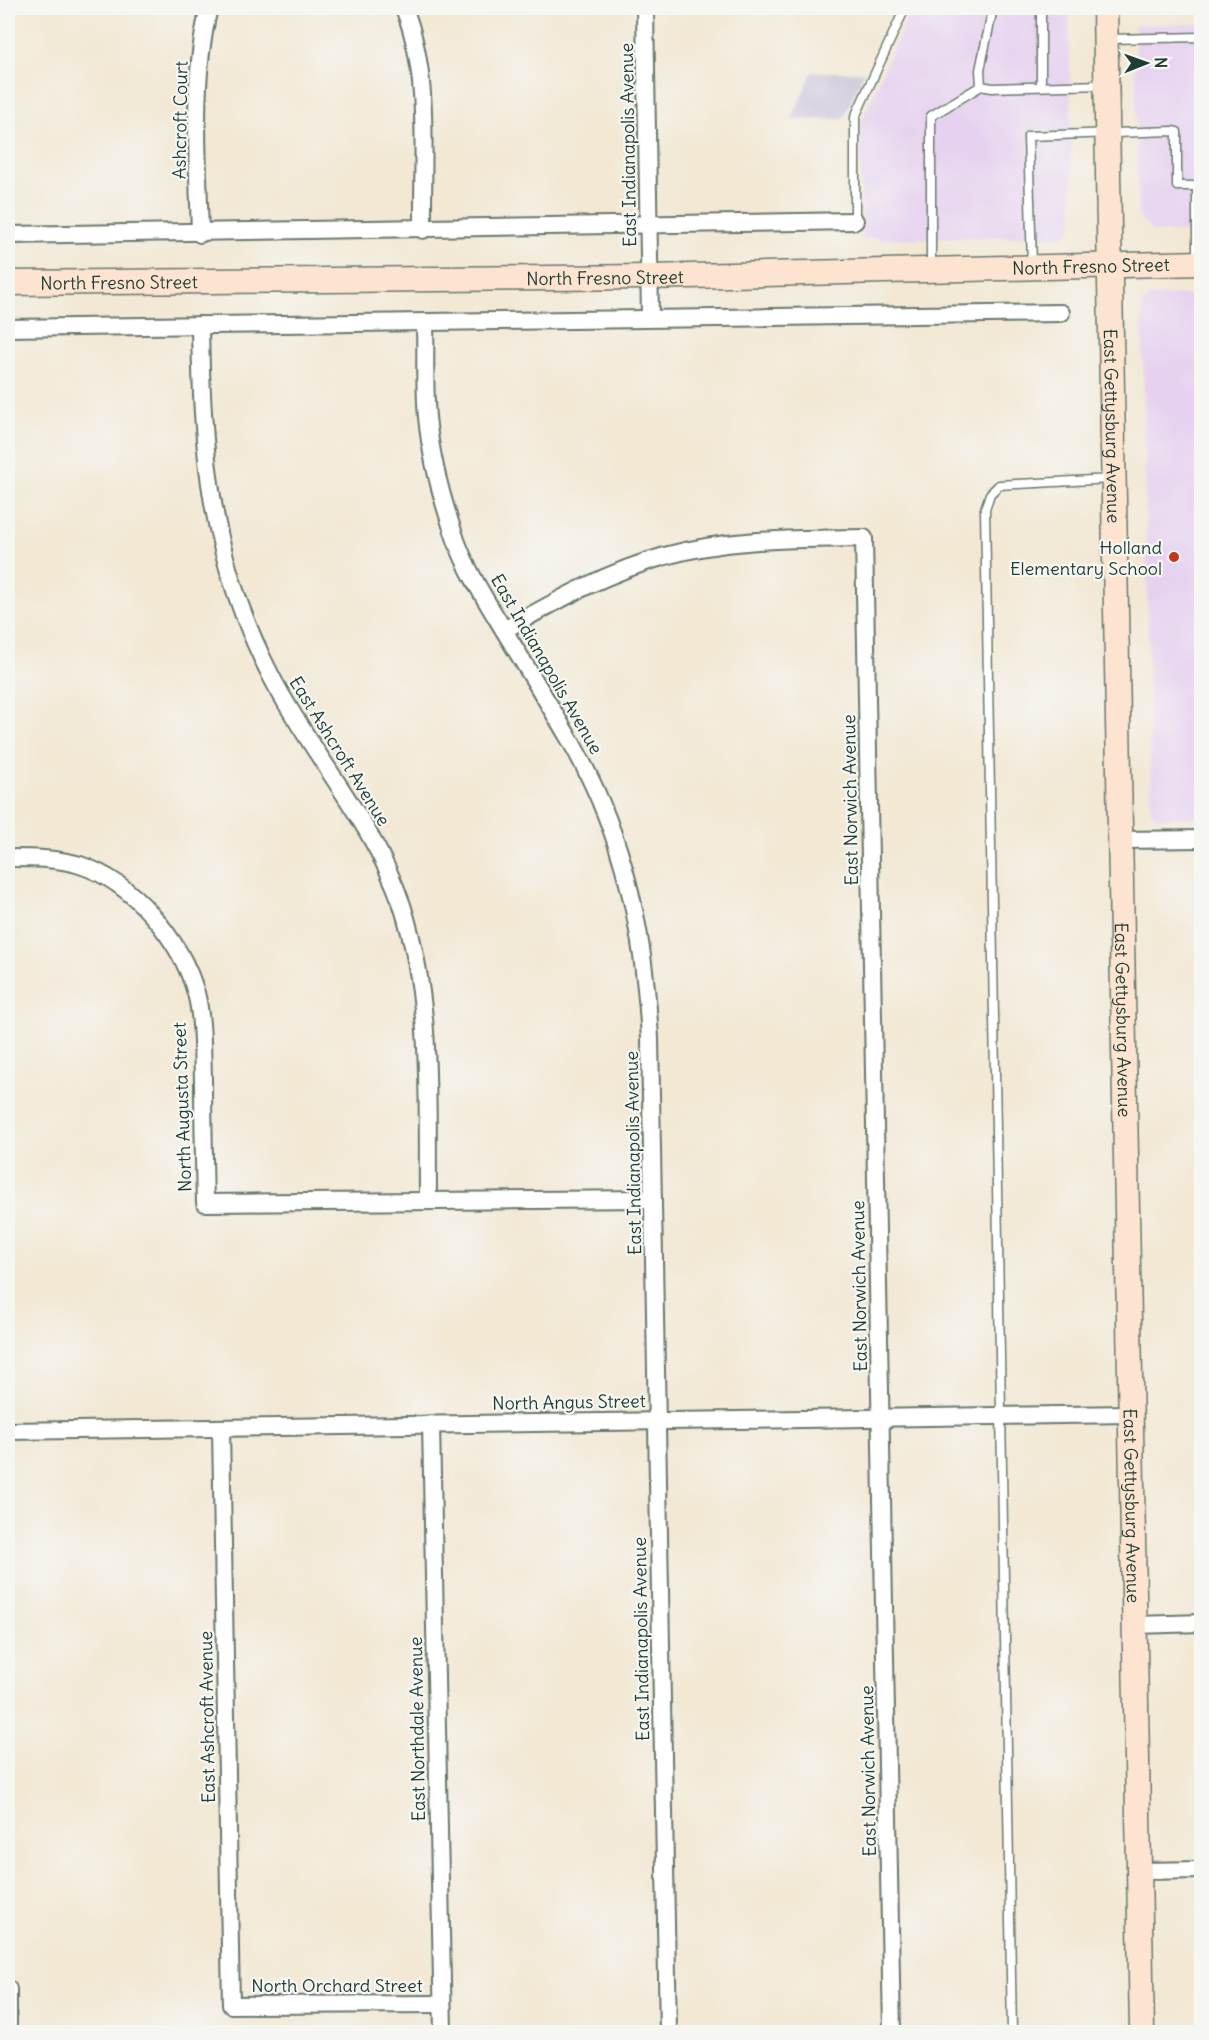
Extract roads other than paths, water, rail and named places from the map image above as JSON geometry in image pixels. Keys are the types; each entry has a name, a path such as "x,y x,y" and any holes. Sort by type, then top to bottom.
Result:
{"street":[{"name":"Ashcroft Court","path":"200,234 197,94 201,38 208,8"},
{"path":"404,8 413,31 421,94 423,230"},
{"name":"East Indianapolis Avenue","path":"645,8 650,318"},
{"name":"East Gettysburg Avenue","path":"1105,8 1142,2032"},
{"path":"8,236 855,221"},
{"name":"North Fresno Street","path":"8,283 649,277 1199,263"},
{"path":"8,328 1061,313"},
{"name":"East Indianapolis Avenue","path":"425,322 427,416 438,483 457,542 480,591 571,742 601,798 625,869 638,920 647,980 668,2032"},
{"name":"East Ashcroft Avenue","path":"200,325 201,421 208,484 221,549 238,601 271,677 382,859 401,903 414,947 424,996 427,1044 428,1199"},
{"name":"East Norwich Avenue","path":"504,630 570,593 618,572 666,556 730,544 864,538 892,2032"},
{"path":"1121,840 1202,839"},
{"name":"North Augusta Street","path":"8,858 39,858 80,865 117,883 146,909 177,949 196,993 202,1038 205,1203 653,1198"},
{"name":"North Angus Street","path":"8,1431 1131,1414"},
{"name":"East Northdale Avenue","path":"431,1424 443,2032"},
{"name":"East Ashcroft Avenue","path":"221,1428 231,2005"},
{"path":"1136,1624 1202,1623"},
{"path":"1140,1871 1202,1870"},
{"path":"8,1989 8,2032"},
{"name":"North Orchard Street","path":"231,2005 442,2004"}],"lane":[{"path":"855,221 855,117 905,8"},
{"path":"981,86 980,70 993,8"},
{"path":"1041,8 1041,86"},
{"path":"1105,39 1202,37"},
{"path":"931,270 931,116 981,86 992,88 1107,84"},
{"path":"1032,267 1028,136 1106,132 1177,132 1177,186 1199,186 1199,263"},
{"path":"1012,2032 985,509 990,494 999,485 1114,479"}],"place":[{"name":"Holland Elementary School","path":"1174,557"}]}
